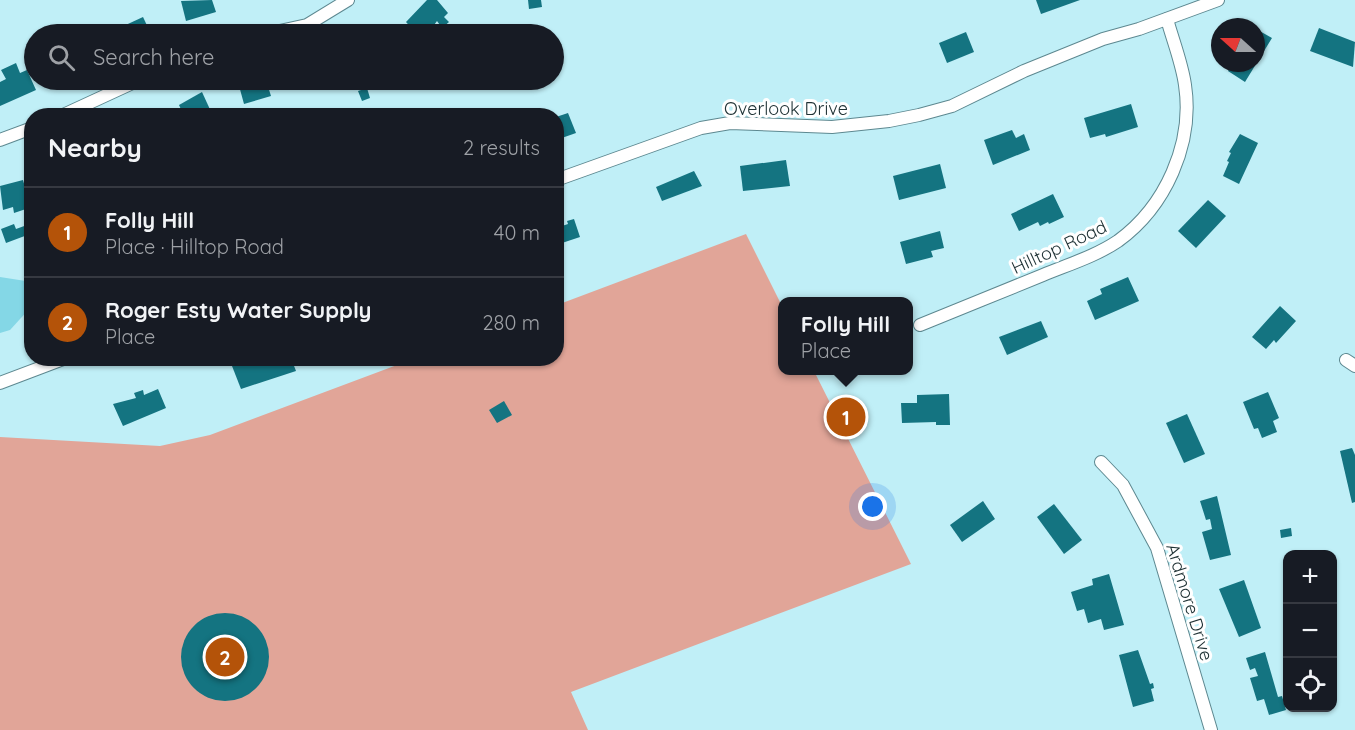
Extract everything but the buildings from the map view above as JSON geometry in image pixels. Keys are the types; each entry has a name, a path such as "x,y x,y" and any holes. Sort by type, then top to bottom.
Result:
{"street":[{"path":"310,24 348,0"},
{"name":"Overlook Drive","path":"564,177 701,128 730,123 832,127 889,122 919,115 952,106 1102,39 1218,0"},
{"name":"Hilltop Road","path":"920,325 1061,268 1116,242 1155,204 1169,182 1179,158 1186,108 1185,85 1167,19"},
{"path":"78,108 117,90"},
{"path":"0,140 24,131"},
{"path":"0,382 44,366"},
{"name":"Ardmore Drive","path":"1101,462 1123,485 1157,548 1211,730"}],"shaded area":[{"path":"746,234 778,298 778,375 816,375 911,564 571,692 588,730 0,730 0,437 160,446 210,435 394,366 564,366 564,302"}],"water":[{"path":"0,277 24,281 24,315 10,330 0,333"}],"place":[{"name":"Folly Hill","path":"846,417"},
{"name":"Roger Esty Water Supply","path":"225,657"}]}
